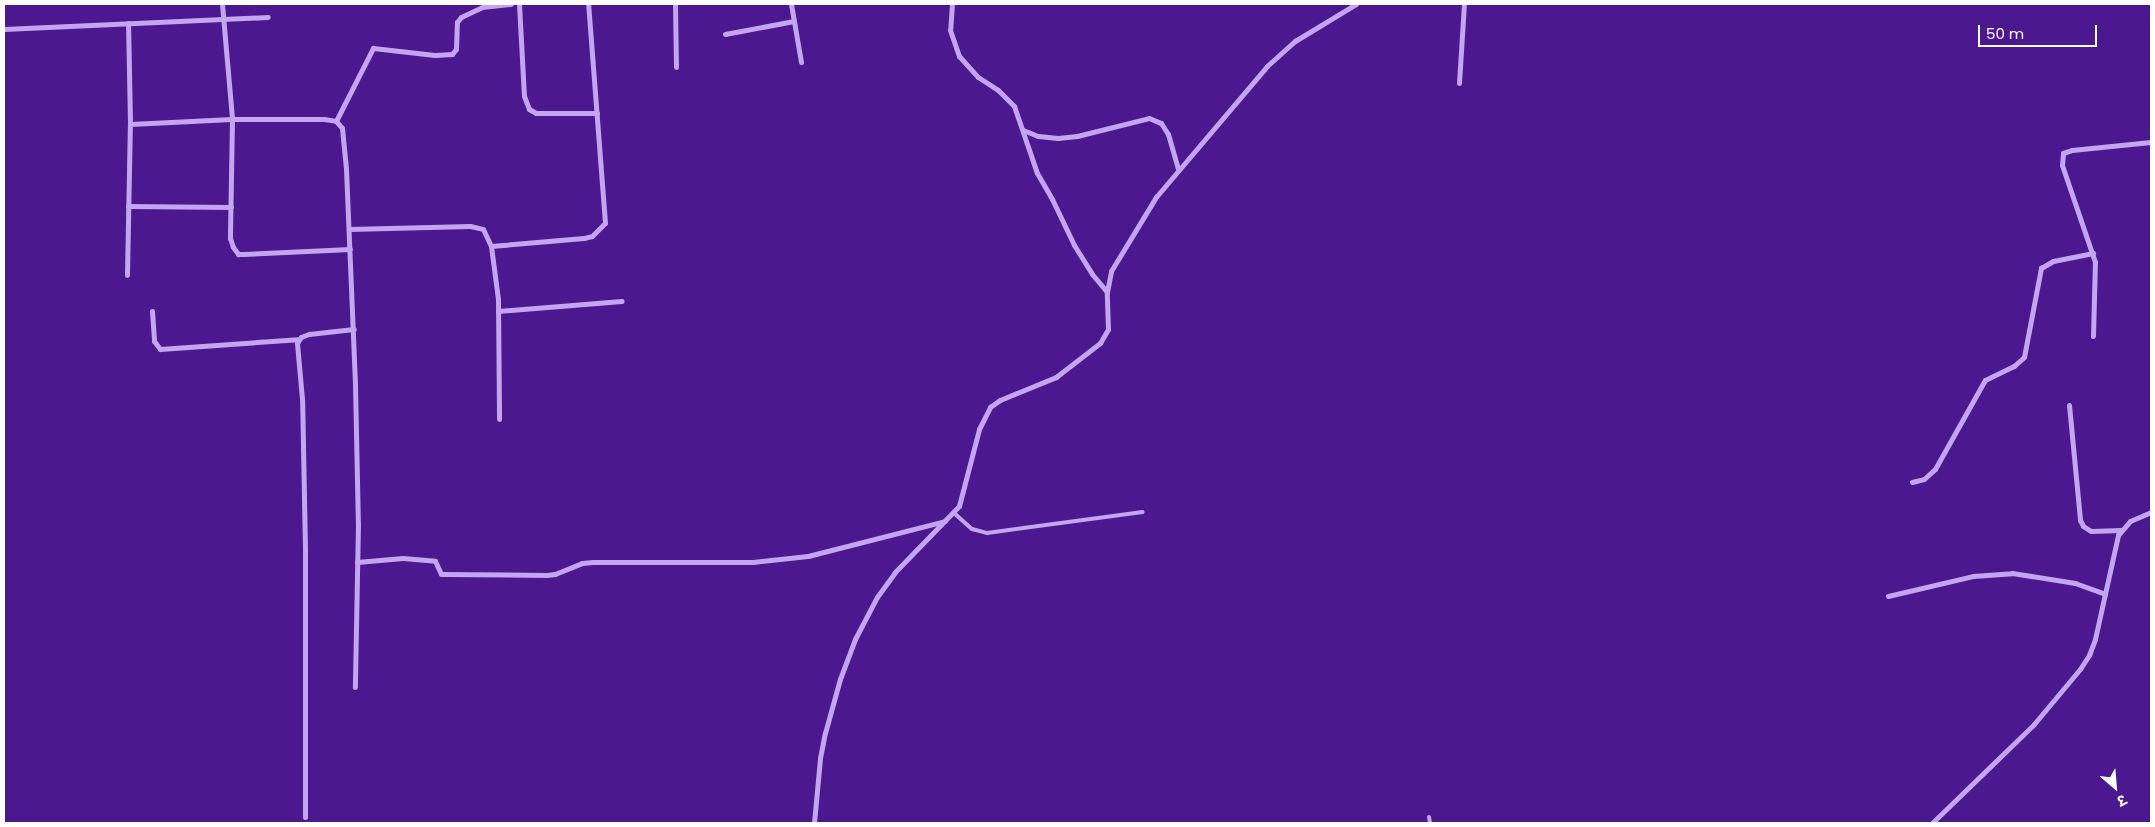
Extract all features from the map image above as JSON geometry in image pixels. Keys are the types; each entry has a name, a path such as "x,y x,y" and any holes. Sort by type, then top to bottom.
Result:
{"street":[{"path":"222,4 232,119 231,242 238,254 350,249"},
{"path":"336,120 373,48 435,55 452,54 456,49 457,22 461,17 482,7 511,4"},
{"path":"519,4 524,96 529,109 536,113 597,113"},
{"path":"491,246 584,238 600,230 605,223 588,4"},
{"path":"675,4 676,67"},
{"path":"791,4 801,62"},
{"path":"952,4 950,30 959,56 978,77 1008,99 1014,106 1037,173 1074,245 1092,274 1107,292"},
{"path":"814,823 820,758 825,733 840,679 855,639 877,596 895,572 960,506 979,428 990,407 1000,400 1056,377 1100,342 1108,329 1107,292 1110,276 1116,260 1144,214 1178,170 1262,71 1295,41 1356,4"},
{"path":"1459,83 1464,4"},
{"path":"4,29 128,24 223,17 268,17"},
{"path":"725,34 794,21"},
{"path":"127,275 130,124 128,24"},
{"path":"1023,130 1038,136 1058,138 1077,136 1148,118 1161,123 1168,134 1178,170"},
{"path":"130,124 232,119 336,120"},
{"path":"336,120 342,128 354,329 357,562 355,687"},
{"path":"2092,336 2095,271 2093,253 2062,165 2064,153 2072,150 2151,142"},
{"path":"128,206 231,207"},
{"path":"349,230 477,227 488,235 491,246 498,312 499,419"},
{"path":"1912,482 1924,478 1935,469 1985,380 2014,366 2024,357 2029,337 2038,275 2042,268 2053,262 2093,253"},
{"path":"498,312 622,301"},
{"path":"152,311 154,341 160,349 298,340 309,334 354,329"},
{"path":"298,340 296,348 302,399 305,549 305,817"},
{"path":"2069,405 2080,520 2083,526 2091,531 2121,530"},
{"path":"1932,823 2034,724 2080,668 2088,655 2094,638 2115,545 2121,530 2130,520 2151,512"},
{"path":"357,562 403,558 435,562 441,574 547,575 555,574 582,563 594,562 717,564 753,562 808,556 945,521"},
{"path":"1888,596 1973,576 2012,573 2075,583 2104,594"}],"lane":[{"path":"954,513 972,530 987,532 1143,512"},
{"path":"1429,817 1430,823"}]}
